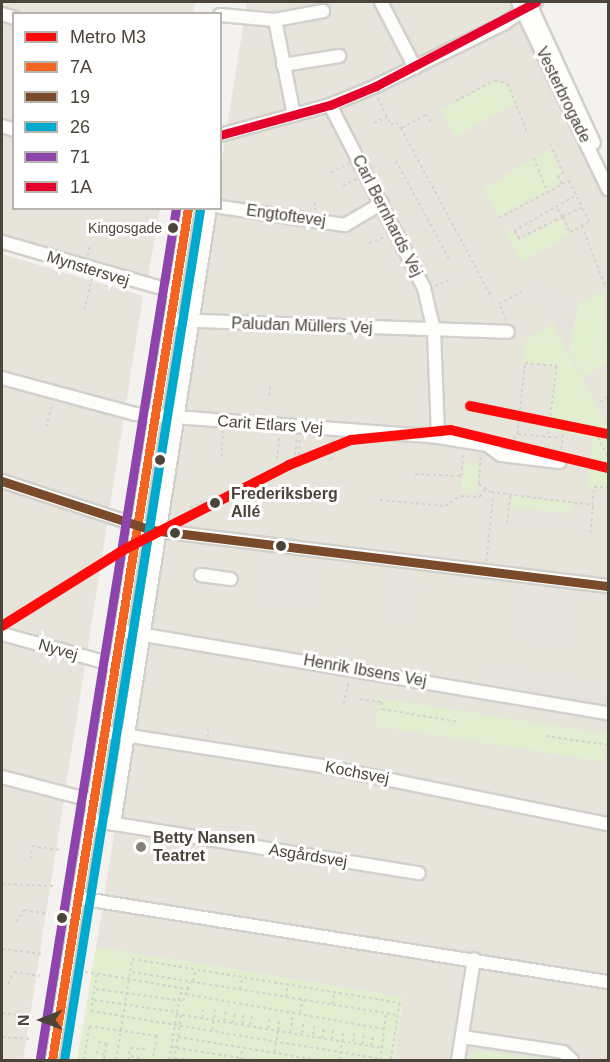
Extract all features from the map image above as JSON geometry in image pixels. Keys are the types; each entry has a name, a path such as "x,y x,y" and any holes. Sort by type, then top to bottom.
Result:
{"street":[{"path":"382,2 415,68"},
{"path":"222,134 330,105 415,68 527,5"},
{"name":"Vesterbrogade","path":"527,5 609,174"},
{"name":"Vesterbrogade","path":"527,5 609,189"},
{"path":"222,14 275,20 323,11"},
{"path":"275,20 294,115"},
{"path":"283,65 339,56"},
{"name":"Carl Bernhards Vej","path":"330,105 382,203 423,288 434,331 438,438"},
{"name":"Engtoftevej","path":"222,207 345,225 382,203"},
{"path":"52,1060 188,210"},
{"path":"114,824 210,210"},
{"name":"Mynstersvej","path":"2,242 95,271 175,292"},
{"name":"Paludan Müllers Vej","path":"171,320 434,331"},
{"path":"434,331 510,330"},
{"name":"Carit Etlars Vej","path":"2,378 155,416 438,438 483,444 506,456 560,462"},
{"path":"2,481 160,532 609,586"},
{"path":"201,575 231,579"},
{"name":"Henrik Ibsens Vej","path":"121,631 609,713"},
{"name":"Nyvej","path":"2,634 115,665"},
{"name":"Kochsvej","path":"105,732 322,766 609,824"},
{"path":"2,777 94,801"},
{"name":"Asgårdsvej","path":"90,820 419,873"},
{"path":"78,898 609,982"},
{"path":"458,1060 474,959"},
{"path":"462,1037 563,1052 572,1060"}],"path":[{"path":"456,100 495,80 508,84 528,134"},
{"path":"372,87 387,117 401,128 492,298"},
{"path":"401,128 427,114 431,123"},
{"path":"374,123 387,117"},
{"path":"550,144 564,173 558,176 562,184"},
{"path":"331,173 358,158"},
{"path":"534,158 548,192"},
{"path":"396,161 450,260"},
{"path":"343,186 366,174"},
{"path":"499,218 569,181 589,222 570,232 558,208"},
{"path":"576,195 558,208 514,231 519,239 582,208"},
{"path":"543,216 547,225"},
{"path":"529,224 533,232"},
{"path":"582,226 606,288"},
{"path":"369,243 396,232"},
{"path":"84,310 95,271"},
{"path":"423,288 451,279"},
{"path":"510,330 499,304 522,292"},
{"path":"506,456 517,434 525,363 557,366 548,437"},
{"path":"609,368 609,373"},
{"path":"269,396 270,386"},
{"path":"46,427 55,393"},
{"path":"600,402 609,397"},
{"path":"220,457 224,421"},
{"path":"277,459 278,425"},
{"path":"296,461 299,427"},
{"path":"330,460 332,429"},
{"path":"560,462 563,429 595,432 609,456"},
{"path":"517,434 562,439"},
{"path":"416,474 460,476 464,442"},
{"path":"483,444 479,483 493,493 592,505"},
{"path":"590,532 594,487 609,487"},
{"path":"380,500 445,506 461,496 480,497 486,489"},
{"path":"485,571 493,493"},
{"path":"507,524 510,495"},
{"path":"190,507 206,500"},
{"path":"344,704 347,684 358,669"},
{"path":"360,699 382,702 381,710 459,722"},
{"path":"546,736 609,746"},
{"path":"30,859 32,846 59,850"},
{"path":"2,884 54,886"},
{"path":"16,922 24,910 49,914"},
{"path":"2,949 43,954"},
{"path":"116,1060 132,959 400,1003 391,1060"},
{"path":"67,968 189,990"},
{"path":"95,988 178,1002 188,995 195,970"},
{"path":"8,984 14,972 40,976"},
{"path":"130,972 398,1016"},
{"path":"97,974 91,1011 380,1060 387,1014"},
{"path":"240,990 242,978"},
{"path":"286,998 287,985"},
{"path":"169,1060 181,989"},
{"path":"180,993 384,1029"},
{"path":"332,1005 334,993"},
{"path":"93,999 382,1047"},
{"path":"300,1014 302,1000"},
{"path":"202,1018 203,1010"},
{"path":"212,1031 215,1010"},
{"path":"224,1022 226,1010"},
{"path":"233,1023 235,1012"},
{"path":"2,1013 33,1017"},
{"path":"290,1033 293,1013"},
{"path":"242,1025 243,1014"},
{"path":"250,1026 252,1014"},
{"path":"182,1015 174,1059 192,1060"},
{"path":"267,1029 269,1018"},
{"path":"274,1053 279,1019"},
{"path":"301,1034 303,1022"},
{"path":"312,1036 314,1024"},
{"path":"84,1060 89,1026 157,1036 153,1060"},
{"path":"322,1038 324,1027"},
{"path":"332,1039 333,1028"},
{"path":"339,1060 344,1030"},
{"path":"352,1043 354,1031"},
{"path":"362,1044 364,1033"},
{"path":"371,1046 373,1035"},
{"path":"2,1037 30,1038"},
{"path":"178,1037 318,1060"},
{"path":"98,1042 107,1044 104,1060"},
{"path":"128,1060 130,1047 145,1049"},
{"path":"171,1047 253,1060"},
{"path":"240,1059 242,1048"},
{"path":"96,1053 105,1054"},
{"path":"129,1056 144,1059"}],"shaded area":[{"path":"2,2 195,2 193,12 12,12 12,210 160,210 147,283 2,239"},
{"path":"247,2 516,2 608,201 608,1060 394,1060 403,997 96,947 214,210 222,210 222,159"},
{"path":"2,254 143,296 23,1060 2,1060"},
{"path":"535,286 578,304 569,349"},
{"path":"519,512 566,517 565,525 518,520"},
{"path":"258,558 314,563 307,607 265,599 269,566 257,565"},
{"path":"393,574 403,575 403,585 417,587 405,620 388,616"},
{"path":"527,591 575,597 569,644 521,639"},
{"path":"494,667 601,684 599,693 493,676"},
{"path":"492,680 608,698 607,706 491,688"}],"green space":[{"path":"495,81 508,85 517,103 455,137 441,110"},
{"path":"549,149 562,173 556,176 560,184 498,216 483,189"},
{"path":"561,219 569,235 521,262 505,232 511,229 519,241"},
{"path":"604,291 608,363 583,377 569,349 578,304"},
{"path":"553,324 608,428 608,489 587,487 593,437 547,431 555,366 522,363 524,342"},
{"path":"465,462 480,464 476,494 461,492"},
{"path":"512,496 579,504 570,505 569,513 516,508 510,518"},
{"path":"379,698 608,734 604,762 375,726"},
{"path":"96,947 403,997 394,1060 77,1060"},
{"path":"475,1050 546,1060 468,1060"}],"metro line":[{"name":"M3","path":"470,406 608,434"},
{"name":"M3","path":"2,626 127,548 289,465 351,440 451,430 608,468"}],"transit line":[{"name":"1A","path":"222,134 330,105 376,86 536,2"},
{"name":"71","path":"40,1058 176,210"},
{"name":"7A","path":"52,1060 188,210"},
{"name":"26","path":"64,1060 200,210"},
{"name":"19","path":"2,481 152,530 608,586"}],"place":[{"name":"Kingosgade","path":"173,228"},
{"name":"Frederiksberg Allé","path":"215,503"},
{"name":"Betty Nansen Teatret","path":"141,847"}]}
